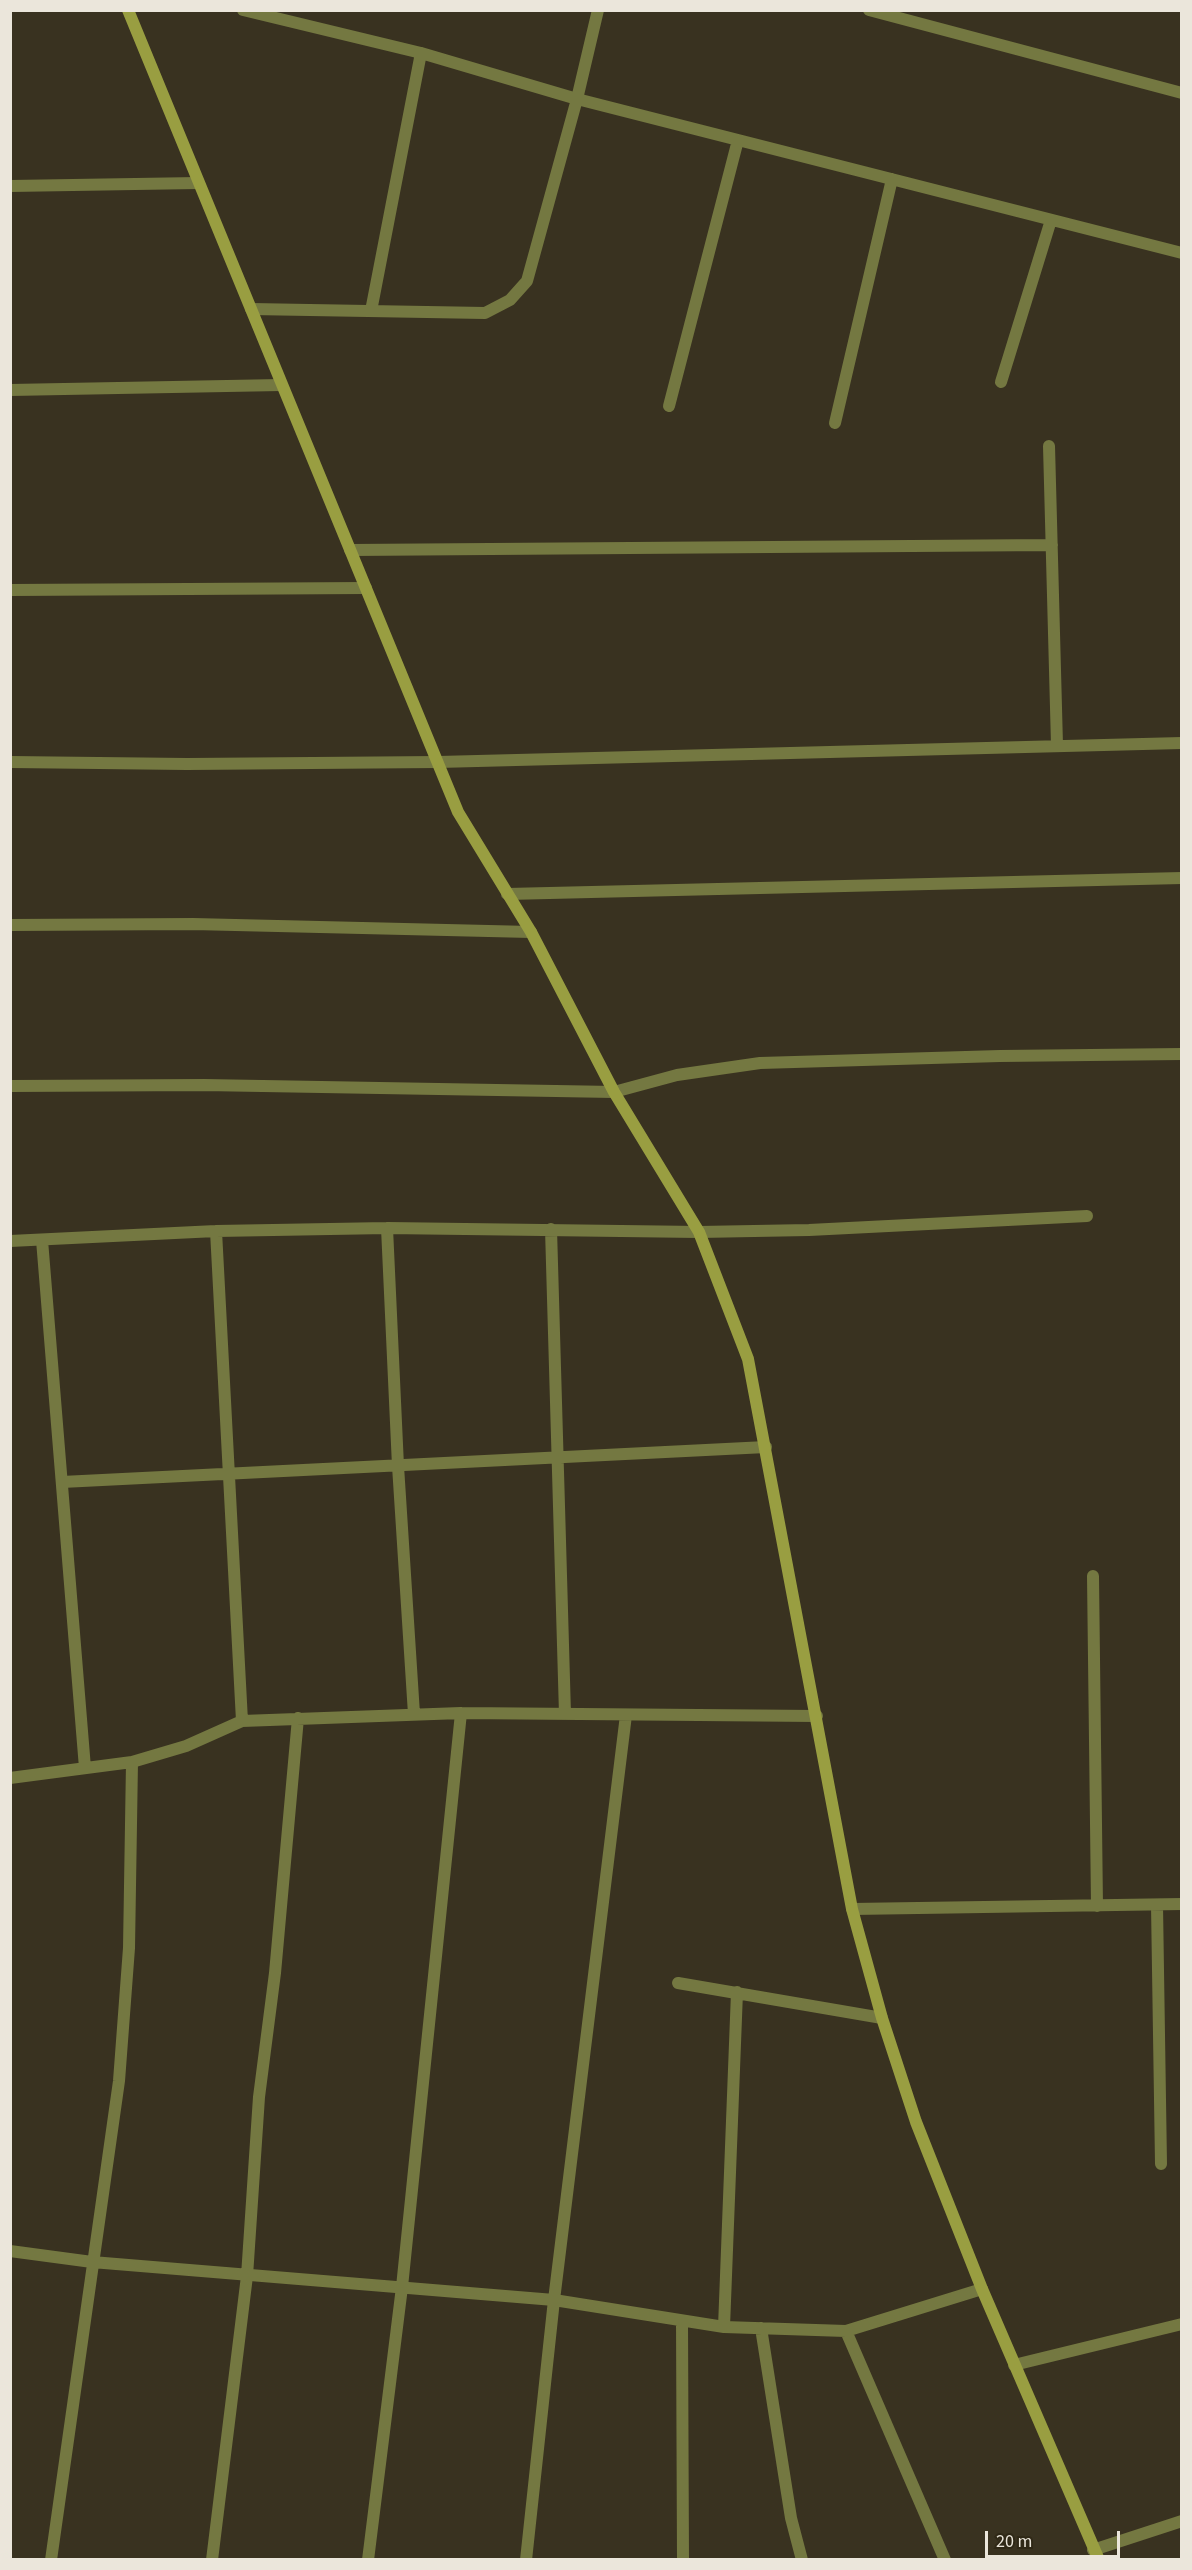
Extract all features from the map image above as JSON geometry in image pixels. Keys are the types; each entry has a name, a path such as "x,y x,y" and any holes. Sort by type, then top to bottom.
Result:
{"main road":[{"path":"128,10 458,812 531,932 614,1092 699,1232 748,1359 852,1909 882,2018 916,2122 982,2289 1096,2555"}],"street":[{"path":"243,10 421,52 577,99 1182,253"},
{"path":"251,309 485,313 510,300 526,281 577,99 598,10"},
{"path":"869,10 1182,93"},
{"path":"371,311 421,52"},
{"path":"669,406 738,140"},
{"path":"835,423 892,179"},
{"path":"10,186 198,183"},
{"path":"1001,382 1051,220"},
{"path":"10,390 281,385"},
{"path":"1049,446 1057,746"},
{"path":"350,550 1052,545"},
{"path":"10,590 366,588"},
{"path":"10,762 199,764 438,762 1182,743"},
{"path":"507,894 1182,878"},
{"path":"10,926 193,924 531,932"},
{"path":"10,1086 204,1085 614,1092 677,1075 760,1063 1000,1056 1182,1054"},
{"path":"10,1241 216,1231 387,1228 699,1232 809,1230 1087,1216"},
{"path":"387,1228 398,1466 414,1714"},
{"path":"551,1229 565,1714"},
{"path":"216,1231 242,1721"},
{"path":"42,1240 85,1768"},
{"path":"62,1482 766,1447"},
{"path":"1093,1576 1097,1906"},
{"path":"10,1778 132,1762 186,1746 242,1721 461,1713 817,1716"},
{"path":"368,2559 402,2287 461,1713"},
{"path":"526,2559 554,2300 626,1715"},
{"path":"212,2559 247,2276 260,2097 275,1973 298,1718"},
{"path":"51,2559 119,2070 129,1948 132,1762"},
{"path":"852,1909 1182,1904"},
{"path":"1157,1905 1161,2164"},
{"path":"678,1983 882,2018"},
{"path":"724,2327 737,1992"},
{"path":"10,2251 92,2262 247,2276 554,2300 724,2327 846,2331 982,2289"},
{"path":"682,2321 683,2559"},
{"path":"1014,2365 1182,2324"},
{"path":"761,2328 791,2518 802,2559"},
{"path":"846,2331 945,2559"},
{"path":"1096,2555 1182,2521"}]}
